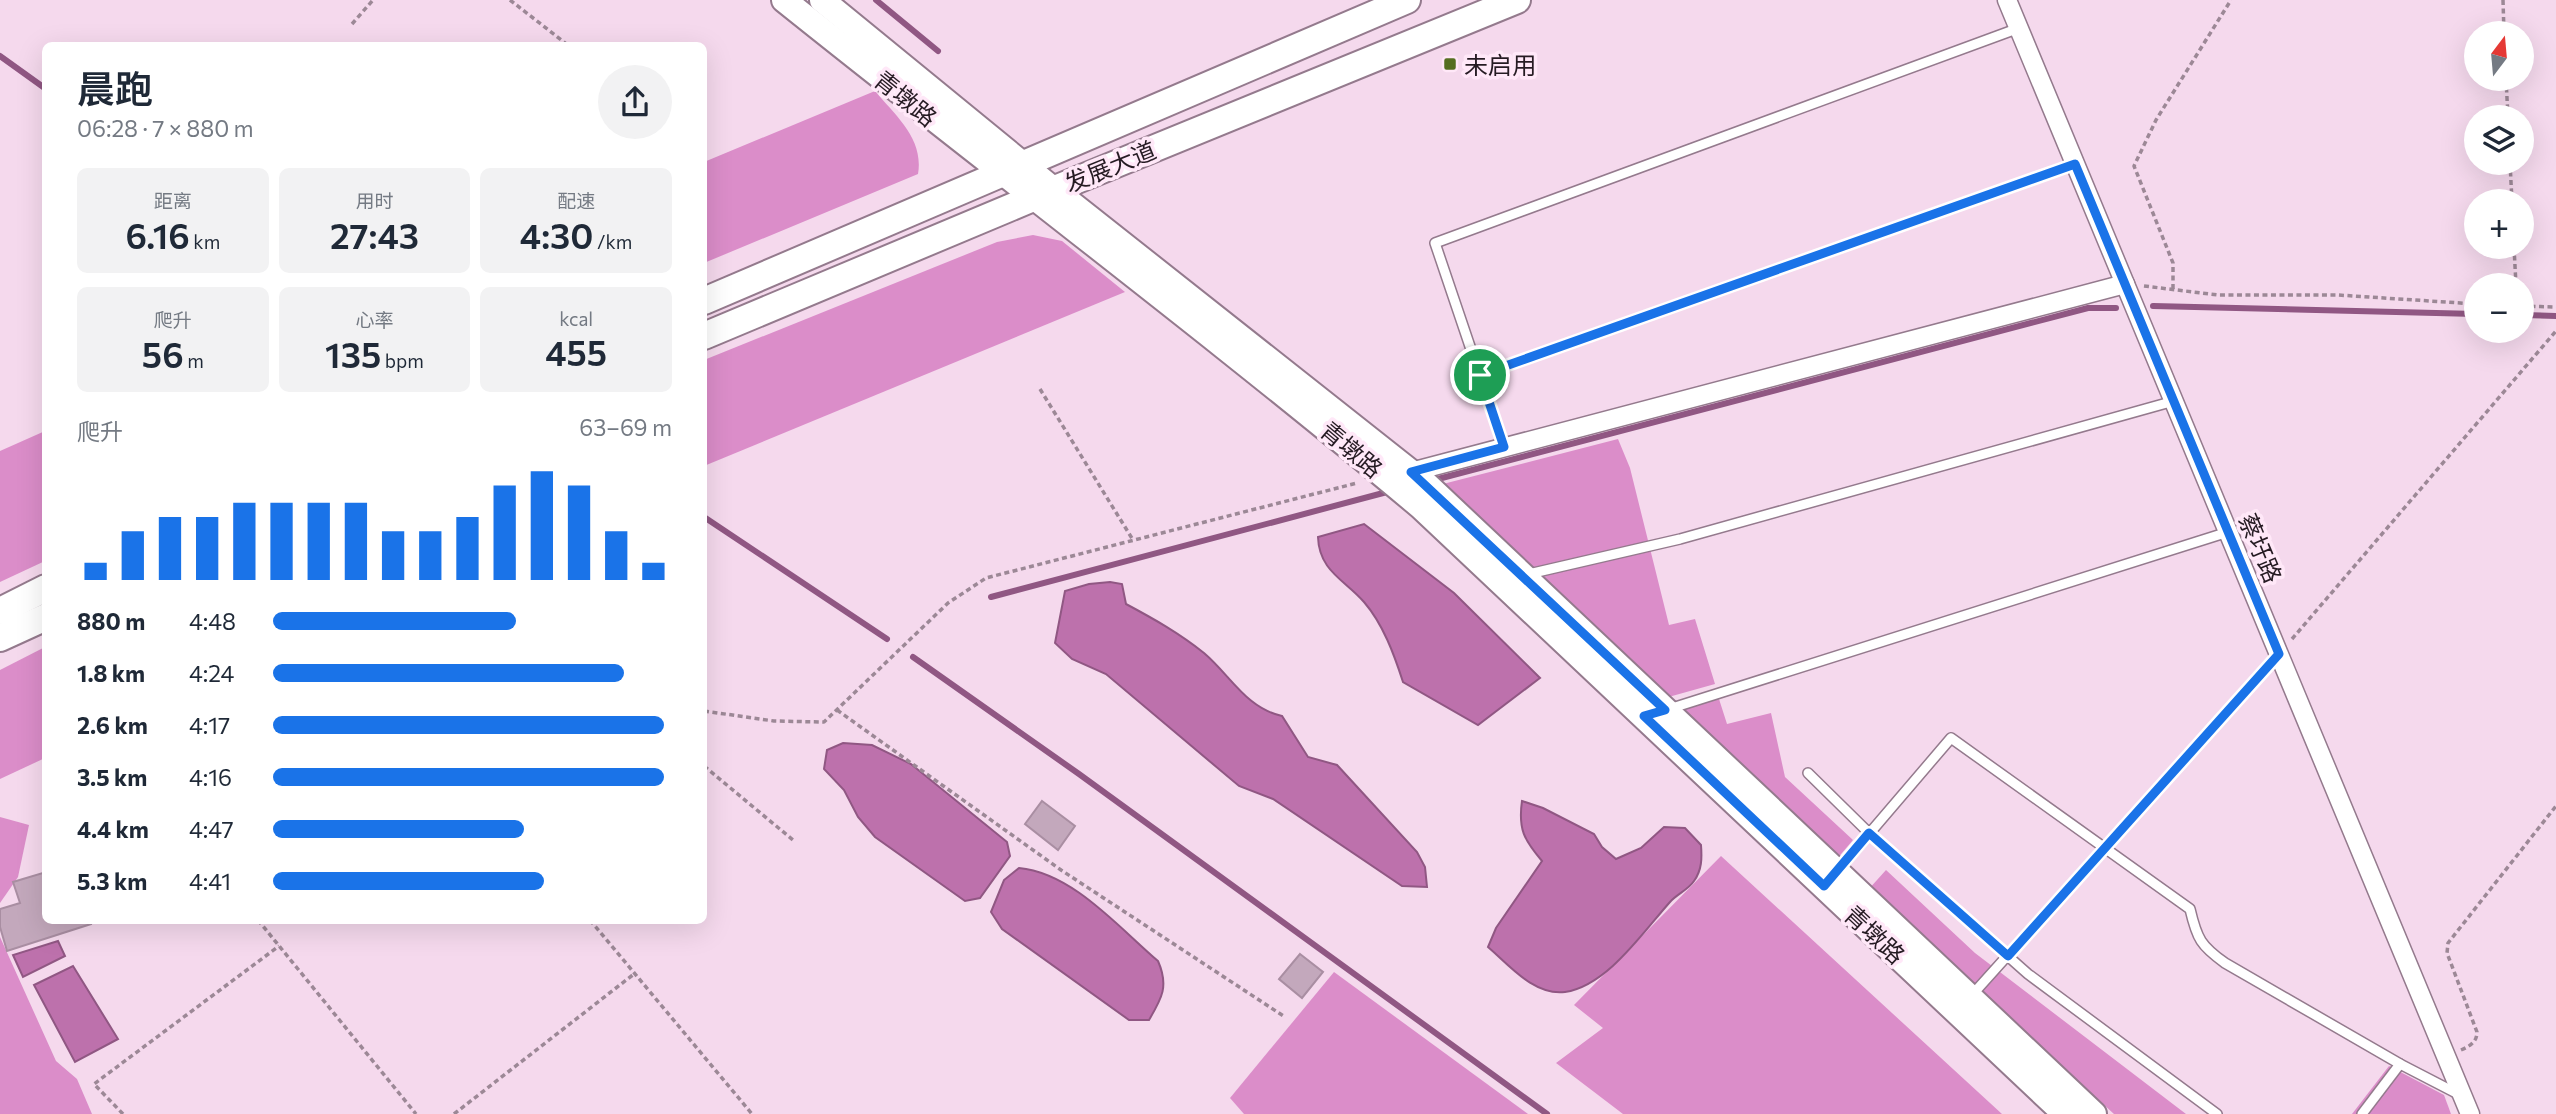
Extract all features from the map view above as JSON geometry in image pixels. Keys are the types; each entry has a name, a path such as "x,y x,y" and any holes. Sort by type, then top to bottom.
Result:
{"main road":[{"name":"青墩路","path":"784,0 1411,472 1527,578 1654,713"},
{"name":"青墩路","path":"822,0 1011,169"},
{"name":"发展大道","path":"707,300 1407,0"},
{"name":"发展大道","path":"707,335 1517,0"},
{"name":"青墩路","path":"1043,194 1421,507 1654,713 1964,1005 2094,1114"},
{"path":"0,611 42,590"},
{"path":"0,638 42,619"},
{"name":"青墩路","path":"1964,1005 2065,1114"}],"street":[{"name":"蔡圩路","path":"2007,0 2470,1114"},
{"path":"1411,472 2125,284"}],"lane":[{"path":"1504,447 1435,243 2019,28"},
{"path":"1480,375 2075,164"},
{"path":"1527,578 1533,573 1680,539 2174,401"},
{"path":"1654,713 2228,532"},
{"path":"1964,1005 2279,654"},
{"path":"1830,879 1951,738 2190,909 2196,936 2207,950 2400,1064 2462,1096"},
{"path":"1808,773 1869,833 2028,974 2217,1114"},
{"path":"2362,1114 2400,1064"}],"path":[{"path":"352,24 373,0"},
{"path":"510,0 564,42"},
{"path":"2173,289 2173,263 2134,166 2156,120 2231,0"},
{"path":"2502,0 2503,21"},
{"path":"2125,284 2218,295 2338,295 2464,303"},
{"path":"2534,306 2556,307"},
{"path":"2279,654 2556,331"},
{"path":"1040,389 1133,540"},
{"path":"707,711 774,721 824,722 948,603 986,578 1384,476"},
{"path":"837,710 1061,870 1286,1017"},
{"path":"707,768 793,840"},
{"path":"2445,1054 2470,1046 2477,1038 2447,953 2448,943 2556,806"},
{"path":"261,924 416,1114"},
{"path":"593,924 752,1114"},
{"path":"123,1114 94,1084 279,946"},
{"path":"454,1114 635,974"}],"shaded area":[{"path":"875,91 907,129 913,139 919,161 918,174 707,262 707,161"},
{"path":"1033,235 1062,241 1125,292 707,465 707,359 997,242"},
{"path":"42,432 42,562 0,582 0,451"},
{"path":"1618,439 1630,468 1669,625 1695,619 1715,684 1665,698 1439,485"},
{"path":"1364,524 1454,593 1540,678 1478,725 1403,682 1392,650 1377,620 1357,594 1328,567 1319,549 1318,537"},
{"path":"1089,584 1122,584 1126,604 1195,646 1249,699 1269,712 1282,716 1308,757 1337,765 1417,852 1425,867 1427,887 1402,886 1273,799 1239,786 1106,674 1072,659 1055,643 1065,591"},
{"path":"42,649 42,759 0,779 0,670"},
{"path":"1719,699 1727,724 1771,713 1785,777 1853,840 1836,860 1679,711"},
{"path":"843,743 872,745 911,764 1007,842 1010,856 980,898 965,901 875,837 858,817 844,790 824,769 827,750"},
{"path":"1522,801 1543,808 1594,834 1602,847 1616,859 1641,848 1664,827 1685,828 1701,845 1700,868 1692,884 1670,902 1610,969 1580,988 1565,992 1543,989 1523,978 1488,947 1496,928 1542,861 1524,834"},
{"path":"0,817 29,825 18,877 0,903"},
{"path":"1721,856 2002,1114 1623,1114 1556,1063 1603,1028 1574,1005"},
{"path":"1019,868 1039,872 1076,891 1111,918 1158,961 1163,978 1162,992 1149,1020 1129,1020 1002,929 991,912 1004,880"},
{"path":"1886,870 1975,953 2186,1114 2114,1114 1868,890"},
{"path":"0,937 56,1061 77,1079 92,1114 0,1114"},
{"path":"58,941 65,956 23,977 13,955"},
{"path":"73,966 118,1039 75,1062 34,985"},
{"path":"1334,972 1528,1114 1244,1114 1230,1098"},
{"path":"2389,1066 2444,1095 2451,1114 2352,1114"}],"building":[{"path":"1042,801 1075,826 1058,850 1025,824"},
{"path":"42,873 42,924 91,924 7,951 0,927 0,909 20,903 13,882"},
{"path":"1300,954 1323,972 1302,998 1279,979"}],"waterway":[{"path":"876,0 938,51"},
{"path":"0,56 42,86"},
{"path":"2153,306 2464,314"},
{"path":"1438,479 2088,308 2116,308"},
{"path":"2534,315 2556,316"},
{"path":"991,597 1387,492"},
{"path":"707,519 887,639"},
{"path":"913,657 1079,774 1547,1114"}],"place":[{"name":"未启用","path":"1450,64"}],"route":[{"path":"2075,164 2279,654 2008,956 1869,833 1824,886 1644,716 1665,710 1411,472 1504,447 1480,375 2075,164"}]}
